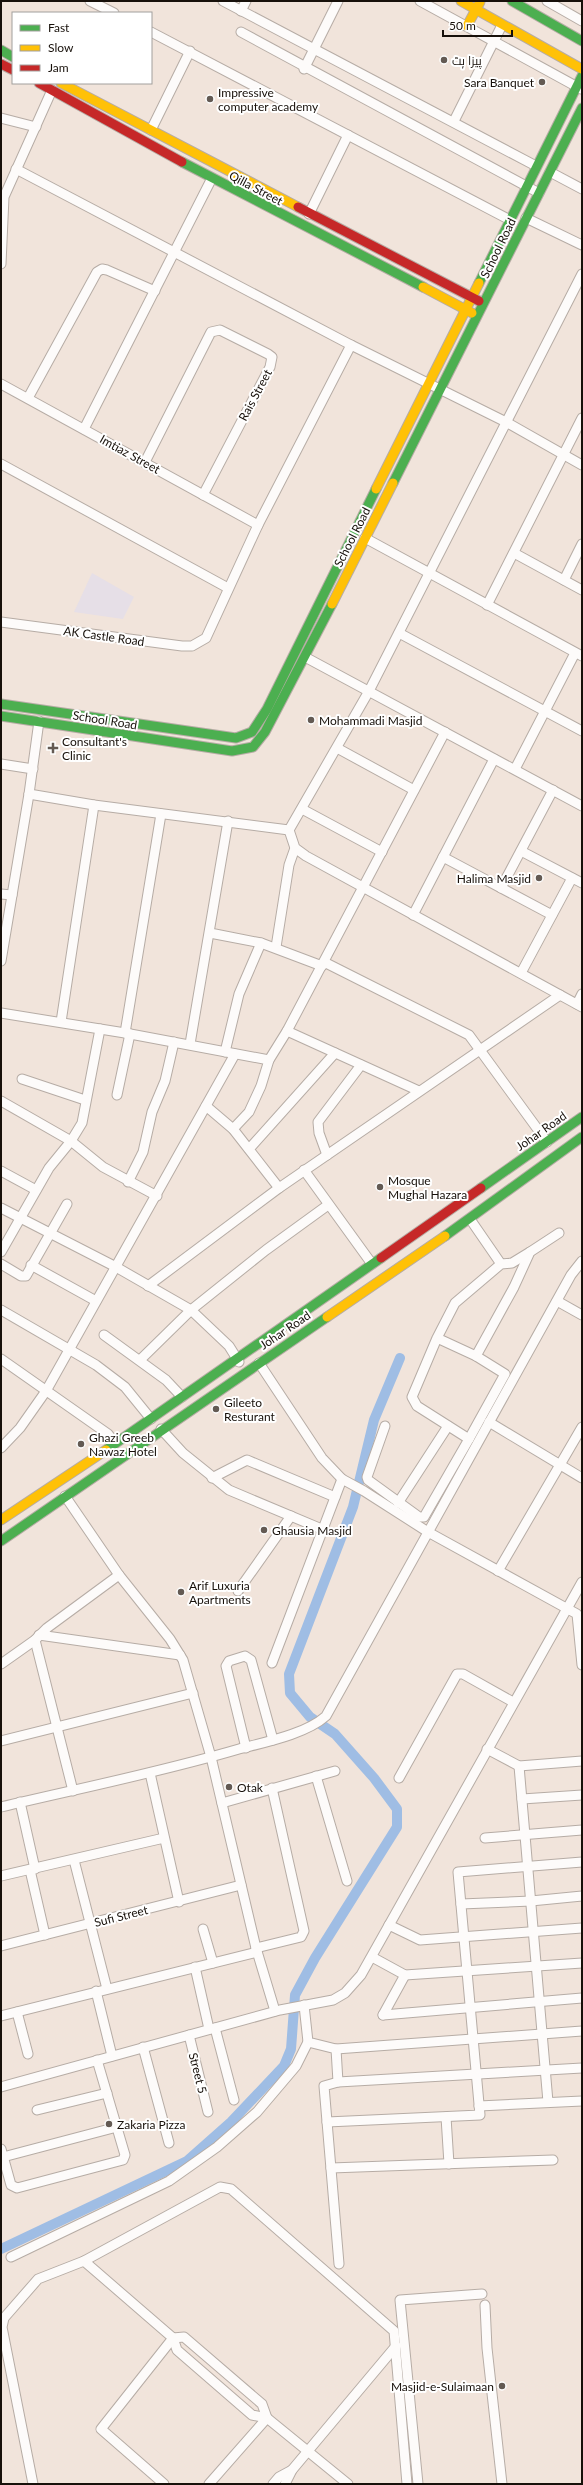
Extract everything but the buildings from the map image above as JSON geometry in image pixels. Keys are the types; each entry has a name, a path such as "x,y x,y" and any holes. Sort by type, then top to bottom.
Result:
{"street":[{"path":"90,1 112,12"},
{"path":"223,1 454,121 536,166"},
{"path":"241,11 246,1"},
{"path":"304,69 338,1"},
{"path":"420,1 579,88"},
{"path":"461,1 582,69"},
{"path":"467,26 481,1"},
{"path":"512,1 582,41"},
{"path":"547,1 582,21"},
{"path":"454,121 502,25"},
{"path":"152,32 190,51 510,220"},
{"path":"241,32 304,69 539,193"},
{"path":"1,50 12,56"},
{"path":"150,130 190,51"},
{"path":"1,64 12,70"},
{"name":"School Road","path":"1,704 236,738 252,732 273,696 527,187 536,166 579,88 582,76"},
{"name":"Qilla Street","path":"41,84 212,178 477,316"},
{"name":"Qilla Street","path":"63,84 309,214 484,304"},
{"path":"1,264 3,197 52,90"},
{"name":"School Road","path":"1,716 232,751 253,747 265,732 305,657 582,108"},
{"path":"1,118 36,127"},
{"path":"309,214 348,135"},
{"path":"16,169 351,345 506,422 582,465"},
{"path":"550,172 582,189"},
{"path":"84,429 212,178"},
{"path":"526,218 582,245"},
{"path":"28,398 97,272 102,269 107,270 155,291"},
{"path":"289,830 369,691 582,274"},
{"name":"Rais Street","path":"145,462 211,332 220,330 268,354 272,357 270,367 202,495"},
{"path":"1,464 228,588 258,525 351,345"},
{"name":"Imtiaz Street","path":"1,384 258,525"},
{"path":"487,605 582,418"},
{"path":"365,538 579,654 545,711 514,769"},
{"path":"564,580 582,544"},
{"path":"514,553 582,590"},
{"name":"AK Castle Road","path":"1,622 182,646 192,646 206,638 228,588"},
{"path":"399,633 582,731"},
{"path":"305,657 582,806"},
{"path":"273,696 282,701"},
{"path":"12,718 14,706"},
{"path":"1,961 29,794 39,722"},
{"path":"233,1129 249,1112 261,1086 269,1060 287,1031 323,964 445,732"},
{"path":"337,748 414,790"},
{"path":"413,915 494,758"},
{"path":"1,764 33,768"},
{"path":"501,888 553,790"},
{"path":"29,794 94,805 289,830"},
{"path":"61,1022 94,805"},
{"path":"302,809 382,852"},
{"path":"117,1095 128,1033 161,814"},
{"path":"190,1044 228,821"},
{"path":"276,948 289,865 295,848 289,830"},
{"path":"295,848 413,915 579,1005 582,994"},
{"path":"521,850 582,883"},
{"path":"443,857 552,915"},
{"path":"521,973 572,878"},
{"path":"1,894 12,896"},
{"path":"210,932 261,943 323,964 469,1035 481,1049 547,1142"},
{"path":"225,1052 239,994 261,943"},
{"path":"148,1286 304,1170 560,995"},
{"path":"1,1013 128,1033 269,1060"},
{"path":"1,1252 19,1218 49,1168 71,1141 82,1123 85,1100 100,1029"},
{"path":"287,1031 419,1091"},
{"path":"128,1182 143,1152 152,1112 165,1081 174,1042"},
{"path":"249,1149 335,1053"},
{"path":"1,1448 20,1428 46,1391 157,1196 235,1054"},
{"path":"327,1154 319,1133 318,1122 361,1065"},
{"path":"22,1079 85,1100"},
{"path":"1,1101 71,1141 103,1167 128,1182 157,1196"},
{"path":"206,1106 233,1129 279,1188"},
{"name":"Johar Road","path":"1,1520 151,1419 582,1117"},
{"name":"Johar Road","path":"1,1541 161,1429 470,1219 582,1137"},
{"path":"1,1170 36,1190"},
{"path":"304,1170 372,1264"},
{"path":"1,1264 23,1277 26,1276 67,1204"},
{"path":"140,1360 191,1310 266,1250 328,1205"},
{"path":"1,1208 116,1267 191,1310 229,1346 247,1371"},
{"path":"470,1219 501,1264"},
{"path":"469,1439 416,1406 412,1396 437,1338 455,1303 501,1264 512,1263 559,1233"},
{"path":"476,1356 514,1287 530,1252"},
{"path":"1,1807 73,1792 246,1748 273,1740 319,1722 326,1716 571,1275 582,1261"},
{"path":"31,1265 96,1301"},
{"path":"557,1301 582,1315"},
{"path":"1,1310 96,1366 125,1387 151,1419"},
{"path":"104,1335 166,1380 182,1397"},
{"path":"384,1426 367,1476 371,1483 398,1503 419,1517 424,1516 505,1377 504,1372 476,1356 437,1338"},
{"path":"1,1359 108,1434 115,1443"},
{"path":"259,1363 322,1458 342,1479 364,1491 428,1532 577,1614 580,1624 582,1660"},
{"path":"489,1422 582,1478"},
{"path":"398,1503 448,1426"},
{"path":"498,1571 582,1427"},
{"path":"161,1429 183,1453 212,1478 229,1490 324,1530"},
{"path":"212,1478 247,1460 336,1497"},
{"path":"272,1664 324,1530 342,1479"},
{"path":"65,1496 119,1576 170,1639 184,1660 211,1757 257,1950 277,2010"},
{"path":"238,1591 291,1516"},
{"path":"1,1664 37,1638 47,1628 119,1576"},
{"path":"1,2087 277,2010 333,2000 345,1994 361,1975 372,1957 513,1702 566,1609 581,1587"},
{"path":"37,1638 180,1655"},
{"path":"37,1638 73,1792"},
{"path":"246,1748 226,1666 229,1661 245,1656 251,1660 273,1740"},
{"path":"399,1778 457,1674 463,1674 513,1702"},
{"path":"1,1740 193,1693"},
{"path":"487,1749 519,1766 582,1761"},
{"path":"519,1766 548,2102"},
{"path":"222,1803 335,1771"},
{"path":"150,1773 179,1902"},
{"path":"316,1776 347,1881"},
{"path":"1,2016 107,1988 212,1963 301,1937 304,1931 272,1788"},
{"path":"522,1800 582,1795"},
{"path":"20,1802 45,1935"},
{"path":"485,1838 582,1830"},
{"path":"1,1876 164,1838"},
{"path":"74,1860 107,1988"},
{"path":"327,2122 480,2115 458,1872 582,1862"},
{"name":"Sufi Street","path":"1,1946 179,1902 241,1885"},
{"path":"461,1904 531,1901 582,1896"},
{"path":"389,1925 420,1940 464,1936 534,1934 582,1928"},
{"path":"203,1929 212,1963"},
{"path":"372,1957 405,1975 582,1963"},
{"path":"195,1967 234,2100"},
{"path":"405,1975 383,2015 582,1998"},
{"path":"96,1991 112,2056"},
{"path":"10,2257 169,2180 217,2147 257,2112 296,2066 308,2042 302,2005"},
{"path":"17,2012 28,2054"},
{"path":"308,2042 336,2049 582,2032"},
{"name":"Street 5","path":"189,2035 208,2112"},
{"path":"143,2047 169,2143"},
{"path":"336,2049 338,2082"},
{"path":"97,2060 107,2093 117,2127 125,2155 122,2162 17,2188 11,2185 2,2153 117,2127"},
{"path":"339,2264 324,2086 338,2082 582,2068"},
{"path":"37,2110 107,2093"},
{"path":"479,2106 582,2101"},
{"path":"446,2117 449,2164"},
{"path":"331,2168 553,2160"},
{"path":"33,2484 2,2322 38,2278 84,2261 220,2187 231,2189 394,2331 407,2484"},
{"path":"84,2261 174,2338 177,2350 252,2415 267,2418 348,2484"},
{"path":"418,2484 400,2300 482,2294"},
{"path":"485,2305 487,2348 502,2484"},
{"path":"164,2484 101,2429 174,2338 184,2337 224,2371 262,2404 267,2418"},
{"path":"285,2484 292,2470 307,2451 396,2346"},
{"path":"214,2382 224,2371"},
{"path":"209,2484 267,2418"},
{"path":"273,2484 279,2477 292,2470"}],"shaded area":[{"path":"92,573 134,597 123,619 74,612"}],"waterway":[{"path":"1,2249 187,2161 231,2122 284,2066 291,2049 295,1995 315,1958 397,1827 397,1809 374,1778 335,1734 310,1717 290,1693 289,1674 353,1507 374,1420 400,1358"}],"traffic: fast":[{"path":"512,1 582,41"},
{"path":"1,50 12,56"},
{"path":"479,283 582,76"},
{"path":"393,483 582,108"},
{"path":"182,162 423,287"},
{"path":"1,704 236,738 252,732 267,709 376,489"},
{"path":"1,716 232,751 253,747 265,732 332,604"},
{"path":"481,1188 582,1117"},
{"path":"445,1236 582,1137"},
{"path":"106,1450 381,1258"},
{"path":"1,1541 327,1317"}],"traffic: slow":[{"path":"461,1 582,69"},
{"path":"467,26 480,2"},
{"path":"63,84 298,207"},
{"path":"376,489 479,283"},
{"path":"423,287 472,313"},
{"path":"332,604 393,483"},
{"path":"327,1317 445,1236"},
{"path":"1,1520 106,1450"}],"traffic: jam":[{"path":"1,64 12,70"},
{"path":"41,84 182,162"},
{"path":"298,207 479,301"},
{"path":"381,1258 481,1188"}],"place":[{"name":"پیزا ہٹ","path":"444,60"},
{"name":"Sara Banquet","path":"542,82"},
{"name":"Impressive computer academy","path":"210,99"},
{"name":"Mohammadi Masjid","path":"311,720"},
{"name":"Consultant's Clinic","path":"53,748"},
{"name":"Halima Masjid","path":"539,878"},
{"name":"Mosque Mughal Hazara","path":"380,1187"},
{"name":"Gileeto Resturant","path":"216,1409"},
{"name":"Ghazi Greeb Nawaz Hotel","path":"81,1444"},
{"name":"Ghausia Masjid","path":"264,1530"},
{"name":"Arif Luxuria Apartments","path":"181,1592"},
{"name":"Otak","path":"229,1787"},
{"name":"Zakaria Pizza","path":"109,2124"},
{"name":"Masjid-e-Sulaimaan","path":"502,2386"}]}
